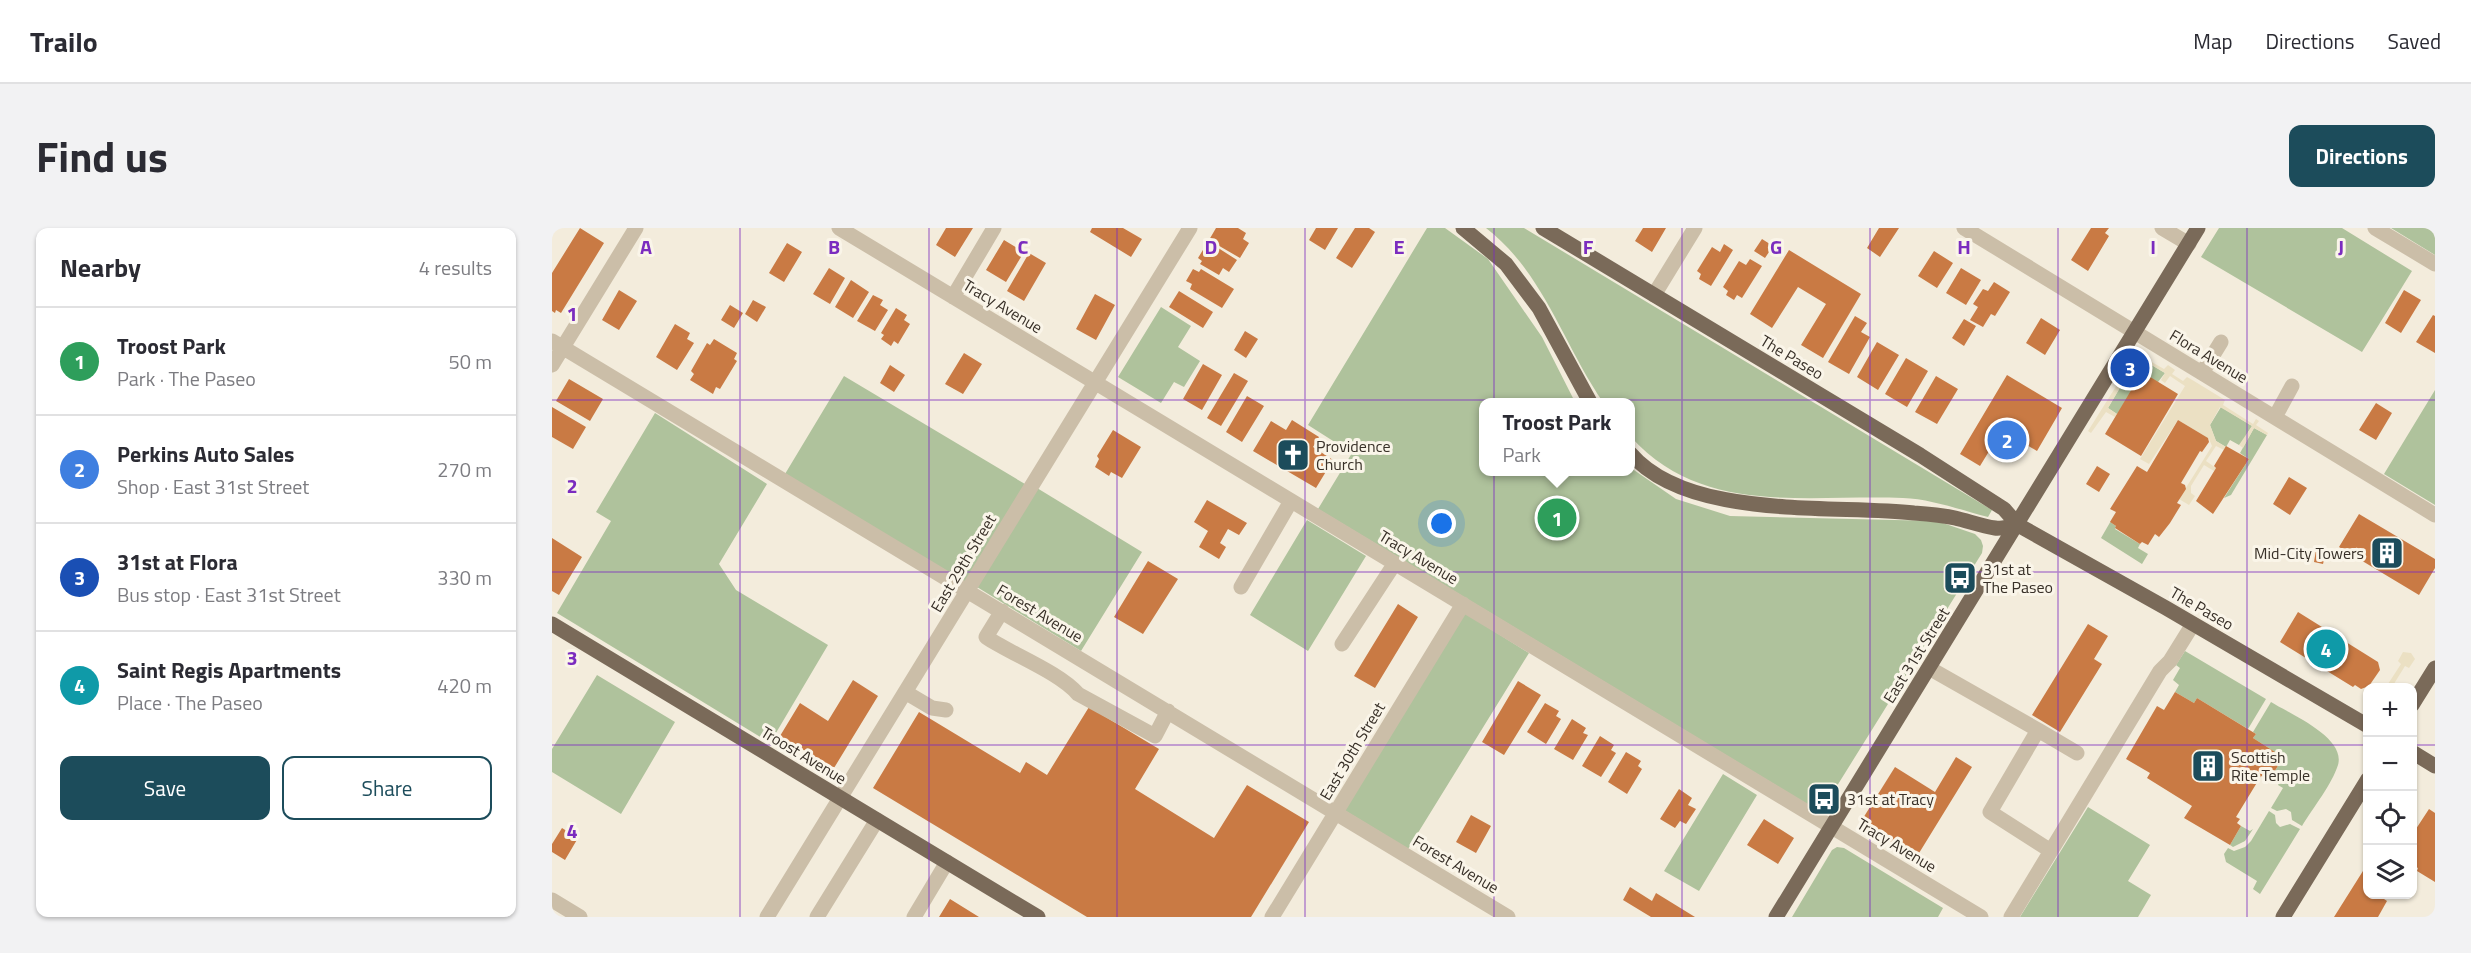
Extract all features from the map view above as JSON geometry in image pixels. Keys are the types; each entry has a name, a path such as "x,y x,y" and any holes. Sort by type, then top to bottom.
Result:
{"main road":[{"path":"1463,228 1506,264 1539,308 1588,398"},
{"name":"The Paseo","path":"1542,228 1920,455 2004,509 2018,525 2363,724"},
{"name":"East 31st Street","path":"1776,917 2198,228"},
{"path":"1635,459 1672,483 1711,497 1774,508 1911,512 1952,517 1997,528 2018,525"},
{"name":"Troost Avenue","path":"552,624 1038,917"},
{"path":"2417,697 2435,668"},
{"path":"2417,755 2435,766"},
{"path":"2283,917 2363,785"}],"street":[{"path":"552,365 557,344 636,228"},
{"name":"Tracy Avenue","path":"839,228 1832,827 1971,914"},
{"path":"953,297 994,228"},
{"name":"East 29th Street","path":"767,917 1190,228"},
{"path":"1654,295 1695,228"},
{"name":"Flora Avenue","path":"1964,228 2435,515"},
{"path":"2162,228 2188,244"},
{"path":"2375,228 2435,264"},
{"path":"2202,373 2221,342"},
{"name":"Forest Avenue","path":"557,344 1508,917"},
{"path":"2275,417 2292,386"},
{"path":"1241,586 1291,501"},
{"path":"1342,644 1395,563"},
{"name":"East 30th Street","path":"1272,917 1463,604"},
{"path":"1002,611 986,637 1043,670 1078,694 1155,736 1168,711"},
{"path":"2012,917 2160,671 2170,661 2193,624"},
{"path":"1929,668 2077,753"},
{"path":"905,692 932,708 946,710"},
{"path":"2038,730 1989,812 2052,851"},
{"path":"817,917 878,820"},
{"path":"914,917 947,862"},
{"path":"552,900 580,917"}],"green space":[{"path":"1427,228 1445,228 1488,259 1542,337 1573,398 1479,398 1479,476 1635,476 1635,471 1676,499 1730,516 1937,521 1975,534 1981,540 1982,553 1822,810 1815,809 1318,509 1352,453 1308,425"},
{"path":"1486,228 1524,228 1992,510 1988,517 1914,499 1758,496 1724,490 1691,480 1659,462 1635,441 1635,398 1600,398 1538,288 1506,246"},
{"path":"2219,228 2342,228 2412,271 2362,352 2201,257"},
{"path":"2391,228 2435,228 2435,255"},
{"path":"1161,307 1191,326 1178,347 1200,361 1184,387 1174,382 1161,403 1118,377"},
{"path":"2138,357 2165,373 2158,382 2117,414 2108,408"},
{"path":"844,376 1025,484 965,582 785,474"},
{"path":"2435,390 2435,505 2384,474"},
{"path":"2221,407 2252,426 2241,444 2230,440 2226,447 2216,441 2210,425"},
{"path":"655,413 767,484 719,564 736,590 828,645 770,743 557,613 611,521 596,512"},
{"path":"2254,428 2267,435 2231,495 2224,498 2249,459 2240,453"},
{"path":"1037,488 1142,552 1081,651 977,587"},
{"path":"1307,520 1366,556 1308,651 1250,615"},
{"path":"2110,522 2116,526 2115,529 2140,544 2138,548 2148,554 2142,564 2101,538"},
{"path":"1465,613 1529,653 1408,849 1344,810"},
{"path":"2185,651 2266,699 2248,729 2197,698 2194,703 2175,692 2179,685 2173,680 2180,668 2176,665"},
{"path":"597,675 675,722 621,814 552,772 552,749"},
{"path":"2271,702 2315,728 2334,745 2338,755 2338,765 2331,780 2302,826 2292,820 2291,812 2286,809 2277,811 2271,808 2283,788 2278,785 2280,781 2272,776 2283,757 2253,738 2256,734 2253,732"},
{"path":"1723,774 1757,795 1699,891 1664,871"},
{"path":"2088,807 2150,845 2128,881 2151,895 2138,917 2020,917"},
{"path":"2269,811 2275,815 2276,823 2280,827 2290,824 2300,829 2260,894 2253,889 2257,881 2226,862 2224,854 2228,848 2234,851 2245,847"},
{"path":"2241,826 2250,831 2253,829 2245,841 2233,847 2230,845"},
{"path":"1837,847 1844,848 1943,908 1938,917 1792,917 1832,850"}],"shaded area":[{"path":"2145,352 2143,357 2164,369 2168,365 2175,370 2172,374 2183,381 2187,377 2225,400 2223,405 2253,424 2256,419 2259,421 2256,425 2268,433 2267,435 2254,428 2243,448 2239,445 2252,426 2220,407 2210,425 2216,441 2226,447 2224,450 2216,446 2206,461 2216,468 2214,471 2204,465 2191,486 2191,493 2195,496 2189,505 2179,499 2212,446 2209,439 2178,420 2149,464 2140,459 2185,386 2170,376 2165,383 2161,380 2165,373 2138,357 2108,408 2117,414 2115,417 2106,412 2091,433 2088,431 2137,353"},
{"path":"2403,652 2411,653 2415,659 2409,668 2405,666 2394,683 2389,683 2401,664 2398,661"}],"building":[{"path":"580,228 604,243 561,313 556,310 555,313 552,311 552,273"},
{"path":"946,228 973,228 955,257 936,245"},
{"path":"1092,228 1123,228 1142,239 1131,257 1090,232"},
{"path":"1216,228 1238,228 1246,233 1243,239 1249,243 1240,258 1209,240"},
{"path":"1316,228 1338,228 1325,250 1309,240"},
{"path":"1355,228 1369,228 1375,232 1352,268 1336,258"},
{"path":"1643,228 1666,228 1652,252 1635,241"},
{"path":"1879,228 1899,228 1880,257 1867,248"},
{"path":"2091,228 2109,228 2105,233 2109,236 2088,271 2071,260"},
{"path":"1762,239 1773,246 1765,258 1754,251"},
{"path":"1004,240 1024,252 1006,282 986,270"},
{"path":"787,243 802,252 784,282 769,273"},
{"path":"1212,244 1237,260 1229,272 1223,268 1219,275 1200,264 1202,261 1198,258 1206,245 1211,247"},
{"path":"1724,244 1733,250 1711,286 1699,279 1701,274 1697,271 1712,247 1720,252"},
{"path":"1789,250 1861,294 1823,358 1801,345 1826,304 1798,287 1772,328 1750,314"},
{"path":"1934,251 1953,263 1937,288 1918,276"},
{"path":"1029,253 1046,263 1024,301 1007,291"},
{"path":"1750,259 1762,266 1742,298 1737,295 1734,300 1726,295 1728,291 1723,287 1739,261 1746,265"},
{"path":"829,268 845,278 830,304 813,294"},
{"path":"1961,268 1981,280 1966,305 1946,293"},
{"path":"1193,269 1199,272 1201,269 1234,289 1222,308 1190,289 1192,284 1186,281"},
{"path":"851,280 869,292 853,318 835,307"},
{"path":"1994,282 2010,292 1995,316 1991,314 1983,327 1970,320 1978,307 1973,304 1983,289 1988,291"},
{"path":"619,290 637,301 619,330 602,320"},
{"path":"2404,290 2421,300 2401,333 2385,323"},
{"path":"1179,291 1213,312 1203,328 1169,307"},
{"path":"1095,294 1115,305 1096,340 1076,329"},
{"path":"873,295 883,300 880,305 888,310 875,331 857,321"},
{"path":"753,300 766,307 757,322 745,314"},
{"path":"730,305 743,313 734,328 721,320"},
{"path":"896,308 907,315 904,320 910,324 898,344 894,341 891,346 881,339 884,335 881,333"},
{"path":"2433,315 2435,316 2435,353 2416,342"},
{"path":"1855,316 1867,323 1861,332 1870,337 1849,374 1828,362"},
{"path":"2041,318 2060,330 2045,355 2026,343"},
{"path":"1964,319 1976,326 1964,346 1952,338"},
{"path":"675,324 690,333 687,339 694,343 677,370 656,357"},
{"path":"1245,331 1258,339 1246,358 1234,350"},
{"path":"714,339 737,353 734,359 737,361 720,389 716,387 713,394 690,380 694,374 691,371 707,343 710,345"},
{"path":"1877,342 1899,355 1878,390 1857,377"},
{"path":"964,353 982,364 963,394 945,384"},
{"path":"1906,358 1928,371 1907,407 1885,394"},
{"path":"1203,364 1222,375 1202,410 1183,399"},
{"path":"890,365 905,375 894,392 880,383"},
{"path":"2142,372 2178,394 2141,456 2105,434"},
{"path":"1234,373 1248,381 1221,426 1207,418"},
{"path":"2007,375 2062,408 2037,451 2013,437 2008,444 2002,442 2007,433 2002,430 1980,466 1960,454"},
{"path":"1936,376 1958,389 1937,424 1915,412"},
{"path":"569,379 603,399 590,421 556,401"},
{"path":"1247,396 1264,406 1242,442 1226,432"},
{"path":"2376,403 2392,413 2376,440 2359,430"},
{"path":"552,407 586,427 573,449 552,437"},
{"name":"Providence Church","path":"1292,420 1319,437 1313,447 1333,460 1316,488 1253,451 1271,421 1286,430"},
{"path":"2178,420 2208,438 2209,442 2202,452 2200,451 2181,483 2186,489 2177,503 2181,505 2170,523 2159,537 2155,534 2148,545 2142,542 2140,544 2115,528 2116,526 2110,522 2116,512 2110,509 2137,466 2147,472"},
{"path":"1113,430 1141,447 1122,478 1111,472 1109,476 1095,467 1099,459 1097,456"},
{"path":"2226,446 2249,459 2213,514 2196,501"},
{"path":"2097,466 2110,474 2099,492 2086,484"},
{"path":"2289,477 2307,488 2290,515 2273,504"},
{"path":"1207,500 1247,523 1239,535 1228,529 1220,543 1226,547 1219,559 1199,547 1208,531 1194,522"},
{"name":"Mid-City Towers","path":"2359,514 2435,559 2435,568 2419,595 2339,547"},
{"path":"552,538 582,557 559,595 552,591"},
{"path":"2316,550 2326,552 2323,564 2314,562"},
{"path":"1148,561 1178,579 1143,634 1114,617"},
{"path":"1398,604 1418,617 1375,688 1354,676"},
{"path":"2298,612 2378,662 2380,670 2371,683 2363,683 2363,688 2355,685 2353,687 2280,642"},
{"path":"2088,624 2108,636 2094,659 2102,664 2060,732 2032,715"},
{"path":"853,680 878,696 834,768 780,736 800,703 828,721"},
{"path":"1518,681 1541,695 1504,755 1482,742"},
{"name":"Scottish Rite Temple","path":"2175,692 2194,703 2197,698 2256,734 2253,738 2283,757 2272,776 2268,774 2265,778 2261,776 2236,817 2240,819 2237,823 2241,826 2230,845 2184,818 2192,806 2147,778 2150,773 2126,759 2157,706 2164,710"},
{"path":"1545,703 1559,711 1556,716 1561,719 1546,744 1527,732"},
{"path":"1089,707 1159,749 1135,789 1214,838 1247,785 1309,822 1251,917 1087,917 873,788 919,712 1020,773 1026,762 1047,775"},
{"path":"1572,719 1586,728 1583,733 1588,735 1573,760 1554,749"},
{"path":"1600,736 1614,745 1611,750 1616,753 1601,777 1582,766"},
{"path":"1626,752 1641,761 1638,766 1642,769 1627,794 1608,782"},
{"path":"1956,757 1972,767 1916,858 1860,823 1895,767 1935,792"},
{"path":"1679,789 1692,798 1688,805 1696,809 1686,824 1680,821 1675,828 1660,819"},
{"path":"2429,809 2435,813 2435,882 2417,871 2417,827"},
{"path":"1471,815 1491,826 1476,853 1456,842"},
{"path":"1764,819 1794,838 1778,864 1747,845"},
{"path":"562,828 578,838 565,860 552,852 552,844"},
{"path":"2363,871 2363,899 2387,901 2378,917 2334,917"},
{"path":"1630,887 1652,901 1656,893 1695,917 1651,917 1623,900"},
{"path":"950,899 979,917 939,917"}],"place":[{"name":"31st at Flora","path":"2130,368"},
{"name":"Perkins Auto Sales","path":"2007,440"},
{"name":"Providence Church","path":"1293,455"},
{"name":"Troost Park","path":"1557,518"},
{"name":"Mid-City Towers","path":"2387,553"},
{"name":"31st at The Paseo","path":"1960,578"},
{"name":"Saint Regis Apartments","path":"2326,649"},
{"name":"Scottish Rite Temple","path":"2208,766"},
{"name":"31st at Tracy","path":"1824,799"}]}
